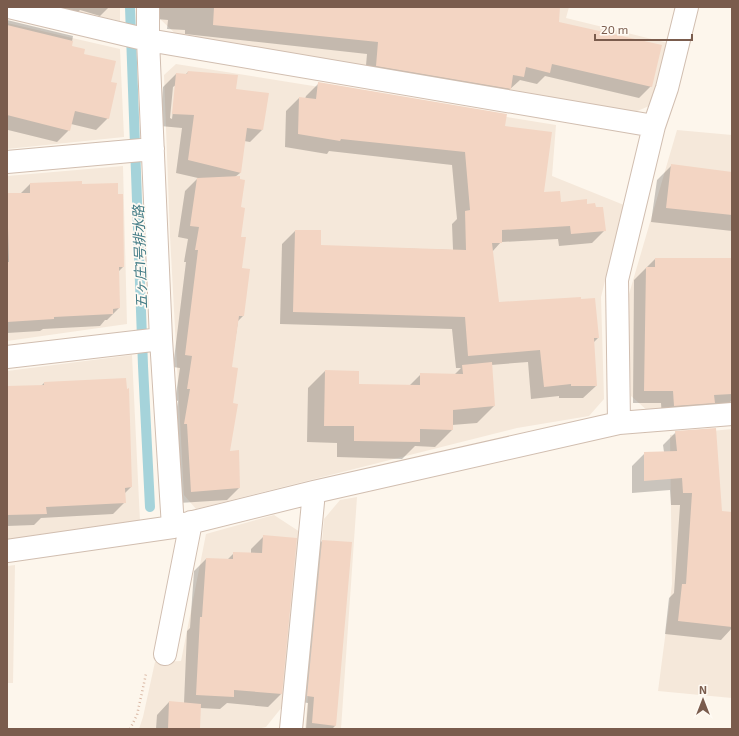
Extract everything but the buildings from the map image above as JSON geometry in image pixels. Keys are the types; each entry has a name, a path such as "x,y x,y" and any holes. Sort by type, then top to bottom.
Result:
{"street":[{"path":"9,7 136,37 654,126"},
{"path":"148,7 136,37 148,341 182,524 165,654"},
{"path":"619,423 617,280 654,126 667,88 687,7"},
{"path":"7,162 141,150"},
{"path":"7,357 148,341"},
{"path":"7,551 182,524 314,492 619,423 732,414"},
{"path":"291,729 314,492"}],"path":[{"path":"130,729 137,715 151,653 165,654"}],"shaded area":[{"path":"58,7 120,7 120,21"},
{"path":"160,7 569,7 566,18 668,43 654,104 630,114 180,38 160,19"},
{"path":"7,23 120,49 124,137 7,149"},
{"path":"176,64 556,125 552,176 624,205 601,297 604,399 589,416 517,428 196,509 184,495 170,236 164,75"},
{"path":"677,130 732,135 732,404 648,411 631,396 627,301"},
{"path":"123,166 127,324 7,341 7,176"},
{"path":"132,355 140,522 7,542 7,371"},
{"path":"732,429 732,698 658,691 672,584 670,435"},
{"path":"357,497 341,729 305,729 324,519 340,500"},
{"path":"274,515 300,532 282,707 266,727 257,729 139,729 155,662 181,661 206,534"},
{"path":"15,565 13,683 7,683 7,566"}],"waterway":[{"name":"五ヶ庄1号排水路","path":"130,7 143,366 150,507"}]}
